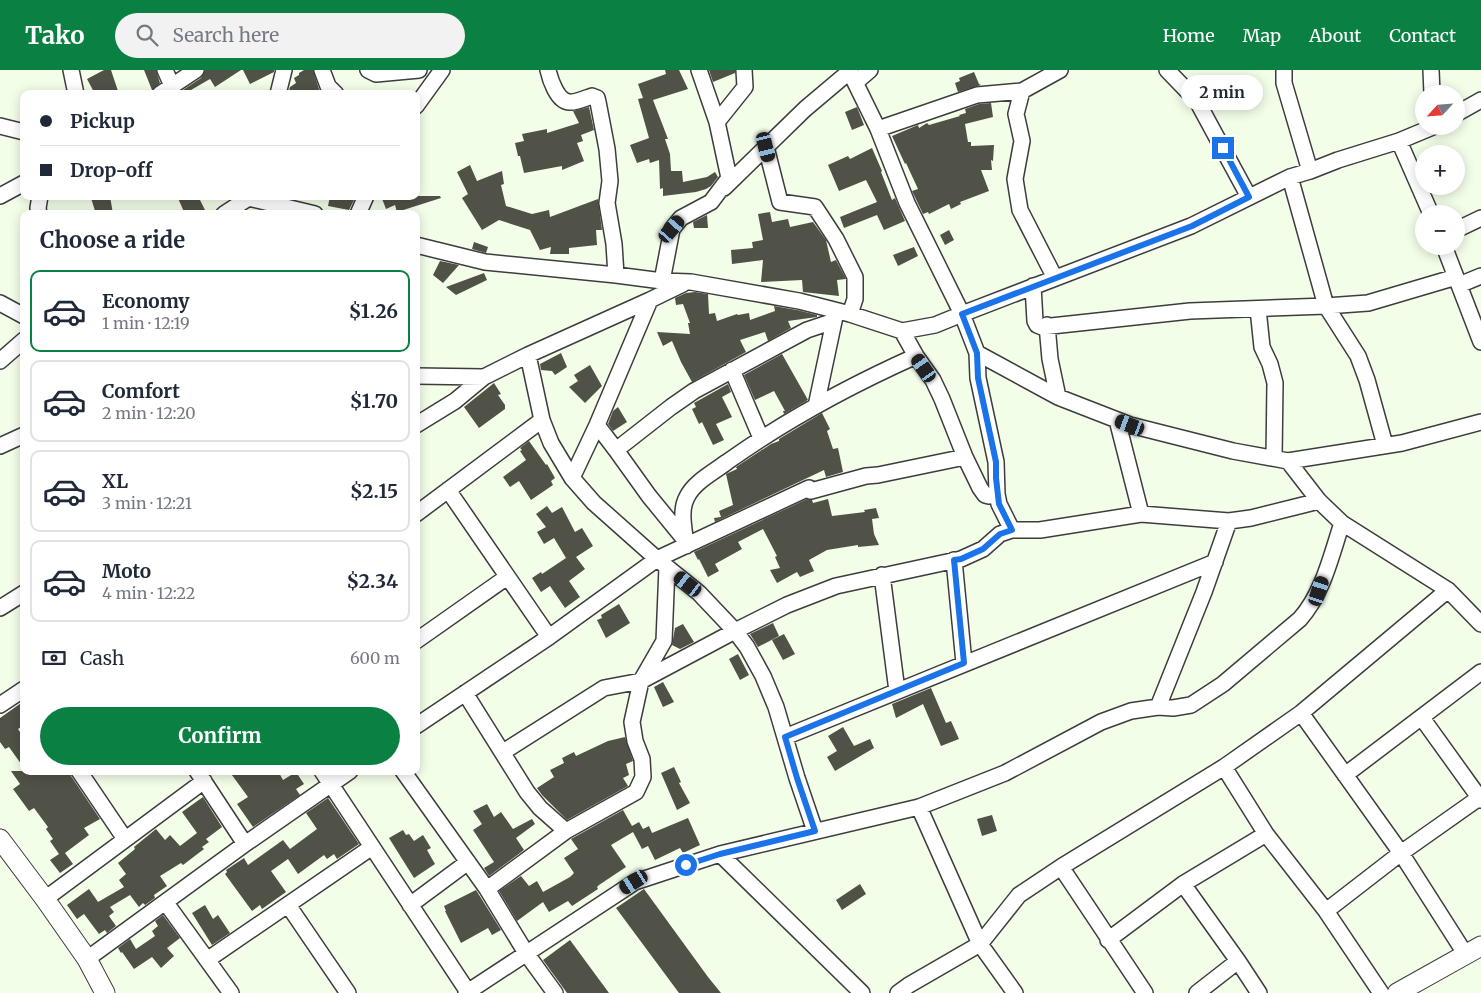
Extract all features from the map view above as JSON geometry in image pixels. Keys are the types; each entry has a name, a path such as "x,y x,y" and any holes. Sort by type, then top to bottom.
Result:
{"street":[{"path":"71,70 75,90"},
{"path":"165,70 166,90"},
{"path":"166,90 196,70"},
{"path":"279,90 284,70"},
{"path":"322,70 328,86 332,90"},
{"path":"368,70 376,74 419,70"},
{"path":"420,100 442,70"},
{"path":"548,70 553,89 565,101 570,102 592,96 597,98 607,149 610,181 607,202 614,244 616,275"},
{"path":"699,70 717,122 729,178 711,202"},
{"path":"717,122 745,87 744,70"},
{"path":"662,281 672,229 681,218 711,202 805,109 852,74 870,70"},
{"path":"878,130 977,95 1022,91 1060,70"},
{"path":"1167,70 1197,101 1249,197"},
{"path":"1284,70 1284,83 1310,171"},
{"path":"1432,70 1432,85"},
{"path":"852,74 878,130 907,203 962,314 977,353 978,378 996,462 997,494 999,504 1012,530"},
{"path":"1022,91 1016,114 1022,141 1015,179 1020,210 1055,278"},
{"path":"1465,109 1481,100"},
{"path":"0,126 20,131"},
{"path":"420,245 485,262 686,282 800,301 840,315 902,331 934,325 1192,226 1290,177 1415,134"},
{"path":"1400,140 1427,205"},
{"path":"616,450 670,407 694,391 807,330 840,315 855,299 855,277 836,239 815,207 780,202 766,147"},
{"path":"1290,177 1326,306 1358,356 1367,380 1385,445"},
{"path":"0,196 20,185"},
{"path":"228,210 240,200"},
{"path":"280,201 304,210"},
{"path":"1465,226 1481,218"},
{"path":"1448,255 1481,342"},
{"path":"1033,286 1035,321 1037,325 1042,327 1190,311 1368,303 1481,276"},
{"path":"420,423 455,401 484,377 686,282"},
{"path":"572,478 597,425 650,300"},
{"path":"0,303 20,314"},
{"path":"1258,309 1262,347 1270,364 1274,383 1281,459 1342,523 1448,590 1481,624"},
{"path":"816,406 840,315"},
{"path":"1047,325 1050,360 1058,397"},
{"path":"902,331 916,356 933,380 965,458 985,495 997,494"},
{"path":"0,361 20,344"},
{"path":"977,353 1058,397 1130,425 1223,448 1281,459 1402,443 1481,422"},
{"path":"528,355 542,420 551,444 572,478 594,503 699,593 734,630 747,647 763,676 776,706 815,831"},
{"path":"686,543 684,504 687,496 701,481 761,438 816,406 863,380 916,356"},
{"path":"732,370 761,438"},
{"path":"420,376 484,377"},
{"path":"420,511 542,420"},
{"path":"1117,420 1141,514"},
{"path":"597,425 686,543"},
{"path":"0,446 20,438"},
{"path":"420,723 662,563 686,543 809,488 811,491 866,476 965,458"},
{"path":"448,490 549,637"},
{"path":"503,752 604,688 641,681 734,630 787,606 836,586 961,559 983,549 1000,534 1012,530 1040,530 1141,514 1229,521 1251,518 1319,501"},
{"path":"1158,706 1229,521"},
{"path":"325,775 467,992 634,882 720,854 918,806 1005,773 1101,722 1131,710 1158,706 1173,708 1191,705 1223,684 1300,619 1310,607 1319,591 1342,523"},
{"path":"954,560 964,663"},
{"path":"785,737 1214,562"},
{"path":"487,888 566,831 636,792 643,777 642,759 635,741 632,722 641,681 664,641 662,563"},
{"path":"420,638 507,576"},
{"path":"882,576 897,691"},
{"path":"907,990 980,944 1019,895 1061,867 1224,767 1301,713 1448,590"},
{"path":"0,608 20,596"},
{"path":"1345,775 1481,672"},
{"path":"0,705 20,692"},
{"path":"465,694 527,792 540,808 566,831"},
{"path":"1301,713 1401,854 1474,951 1397,993"},
{"path":"1326,910 1401,854 1480,799 1422,718"},
{"path":"1224,767 1266,834 1326,910 1381,993"},
{"path":"82,775 126,839"},
{"path":"87,959 245,844 344,775"},
{"path":"405,775 487,888 526,954 554,993"},
{"path":"45,899 126,839 200,776 245,844"},
{"path":"918,806 980,944 1014,993"},
{"path":"1108,940 1183,884 1266,834"},
{"path":"0,839 87,959 99,991"},
{"path":"207,960 372,847"},
{"path":"720,854 862,993"},
{"path":"410,905 468,862"},
{"path":"1061,867 1145,993"},
{"path":"1183,884 1238,961 1258,993"},
{"path":"166,903 231,993"},
{"path":"288,905 340,990"},
{"path":"1197,993 1238,961"}],"building":[{"path":"104,70 111,70 118,90 93,90 87,79"},
{"path":"144,70 156,70 160,83 152,90"},
{"path":"205,70 241,70 215,87 210,79 191,90 183,90 201,78"},
{"path":"243,70 274,70 274,72 250,84"},
{"path":"304,70 313,70 320,90 289,90 296,83 294,78"},
{"path":"665,70 679,70 688,89 653,100 668,139 665,139 670,154 671,171 682,171 683,182 707,177 715,172 718,177 706,189 663,196 663,188 660,189 659,160 650,163 649,159 637,163 630,145 649,138 638,99 643,98 638,84 666,74"},
{"path":"709,70 735,70 735,73 713,82"},
{"path":"974,72 981,85 958,92 955,83 960,81 959,78"},
{"path":"991,103 993,117 965,124 968,142 971,142 971,146 994,145 993,161 991,160 992,170 981,170 989,191 960,202 961,204 951,209 949,204 929,214 928,212 923,214 912,191 918,189 892,136 918,125 919,128 927,123 929,125 960,116 966,113 965,109 979,104"},
{"path":"589,107 594,130 581,135 583,141 577,143 584,161 562,170 562,166 524,173 515,143 524,141 522,134 547,129 547,133 579,123 573,111"},
{"path":"857,107 864,125 852,130 845,112"},
{"path":"872,148 892,200 895,198 905,221 884,230 877,215 844,228 840,217 877,202 866,180 839,191 828,165 848,156 850,159"},
{"path":"470,165 477,181 502,171 504,184 501,185 506,206 532,214 549,210 550,217 598,199 602,230 596,230 597,245 569,248 569,254 550,254 551,247 540,250 530,230 499,220 482,230 462,198 468,194 457,172"},
{"path":"420,196 440,196 441,198 403,210 396,210 395,205 386,209 383,200 420,200"},
{"path":"92,200 111,200 112,210 95,210"},
{"path":"179,200 200,200 205,210 183,210"},
{"path":"329,200 354,200 349,210 328,206"},
{"path":"770,212 772,222 788,219 790,227 813,222 826,240 831,262 836,260 846,279 837,280 839,296 803,292 802,280 761,282 763,260 732,264 731,250 753,248 752,242 763,240 758,214"},
{"path":"707,215 708,228 694,228 693,222"},
{"path":"949,230 954,240 945,245 940,235"},
{"path":"474,242 488,247 486,253 472,249"},
{"path":"914,247 918,256 898,266 893,255"},
{"path":"440,261 459,265 443,283 433,275"},
{"path":"484,273 487,280 456,295 446,287"},
{"path":"686,293 708,294 709,314 715,313 717,321 737,314 749,313 750,320 775,311 774,306 817,315 817,317 788,321 791,328 768,341 765,332 740,340 746,352 692,382 672,341 663,346 657,332 690,334 688,323 690,323 683,304 676,305 675,298"},
{"path":"561,353 567,367 555,375 552,371 541,370 540,364"},
{"path":"782,354 808,400 784,414 783,411 785,411 774,391 755,400 744,375"},
{"path":"590,365 602,386 585,403 569,387 578,381 574,375"},
{"path":"494,383 501,394 498,395 505,405 505,409 479,428 464,407"},
{"path":"728,384 731,392 722,397 732,417 716,424 724,440 713,445 702,422 699,424 692,409 696,407 694,403"},
{"path":"618,407 627,422 613,431 608,424 613,411"},
{"path":"822,413 830,429 827,431 833,449 838,448 843,472 826,477 824,470 715,522 714,518 721,517 719,511 733,505 726,474 737,469 736,467"},
{"path":"529,441 547,464 555,478 551,481 553,485 531,500 519,481 510,487 503,477 526,460 520,448"},
{"path":"807,499 812,500 813,503 828,499 832,516 865,512 864,510 876,508 879,518 872,519 874,534 879,545 858,547 858,545 827,550 809,560 814,571 800,577 797,572 777,583 770,570 780,568 775,557 777,556 763,529 738,542 742,549 715,564 719,571 708,577 694,552"},
{"path":"547,506 552,513 562,507 575,532 582,528 593,546 576,557 585,569 569,581 580,597 565,608 550,586 541,592 532,578 541,572 542,574 566,558 554,538 544,544 537,532 546,527 536,514"},
{"path":"619,604 630,623 606,638 597,620 602,618 601,615"},
{"path":"773,623 779,636 758,647 750,634"},
{"path":"683,624 694,642 680,649 672,645 675,628"},
{"path":"784,634 795,654 783,660 772,640"},
{"path":"738,654 749,675 740,680 729,659"},
{"path":"663,682 674,702 663,707 654,687"},
{"path":"931,688 946,723 951,721 959,739 941,746 923,704 896,718 892,704"},
{"path":"20,704 20,728 18,729 20,732 20,762 9,747 5,749 0,742 0,718"},
{"path":"843,727 854,746 870,739 874,748 835,771 827,757 837,751 828,736"},
{"path":"625,737 633,761 626,764 629,775 623,778 628,786 567,820 537,788 554,777 550,770 564,763 562,758 574,752 576,756 608,741"},
{"path":"674,767 681,782 679,783 690,803 677,810 661,773"},
{"path":"11,771 20,771 20,775 71,775 100,819 84,828 89,835 65,853 73,864 60,873 50,860 59,854 50,841 53,839 46,829 48,827 34,808 29,811 13,789 20,784"},
{"path":"232,775 280,775 283,780 291,775 298,775 304,784 296,789 300,795 253,827 237,804 248,797"},
{"path":"203,797 222,827 206,839 209,842 202,847 204,849 183,865 181,863 160,876 167,886 154,895 155,898 145,905 143,903 139,907 130,895 110,907 114,912 109,916 116,926 107,933 105,930 99,934 84,914 77,919 67,905 89,889 98,902 124,887 119,880 126,874 118,863 156,829 165,840 170,835 180,846 197,833 182,812"},
{"path":"328,798 359,844 337,859 334,854 327,859 324,855 298,874 288,859 271,871 286,892 262,909 260,905 252,911 225,874 226,870 244,858 248,865 283,840 290,849 317,829 306,813"},
{"path":"487,804 494,817 501,812 513,829 532,819 535,824 516,838 524,850 489,876 484,868 494,862 473,830 482,824 473,811"},
{"path":"623,810 632,826 639,822 643,829 649,826 652,833 688,818 700,845 683,853 680,848 655,860 648,846 642,849 633,832 611,845 626,867 599,885 598,889 572,906 568,901 549,912 543,902 517,921 499,891 521,876 529,886 537,881 543,892 570,877 574,873 564,858 578,849 571,839"},
{"path":"992,815 997,831 982,836 977,819"},
{"path":"403,830 414,841 423,835 431,848 427,850 435,864 414,878 389,838"},
{"path":"860,884 866,894 842,910 836,900"},
{"path":"644,889 721,993 679,993 616,908"},
{"path":"476,890 501,930 492,935 488,928 461,943 444,906"},
{"path":"205,905 213,919 218,915 230,933 212,945 192,913"},
{"path":"163,915 180,938 167,948 174,956 161,968 152,957 134,969 118,948 130,939 136,949 155,936 152,931 158,926 155,921"},
{"path":"570,940 609,993 567,993 543,960"}],"route":[{"path":"686,865 720,854 815,831 785,737 964,663 954,560 961,559 983,549 1000,534 1012,530 999,504 996,462 978,378 977,353 962,314 1192,226 1249,197 1223,148"}]}
